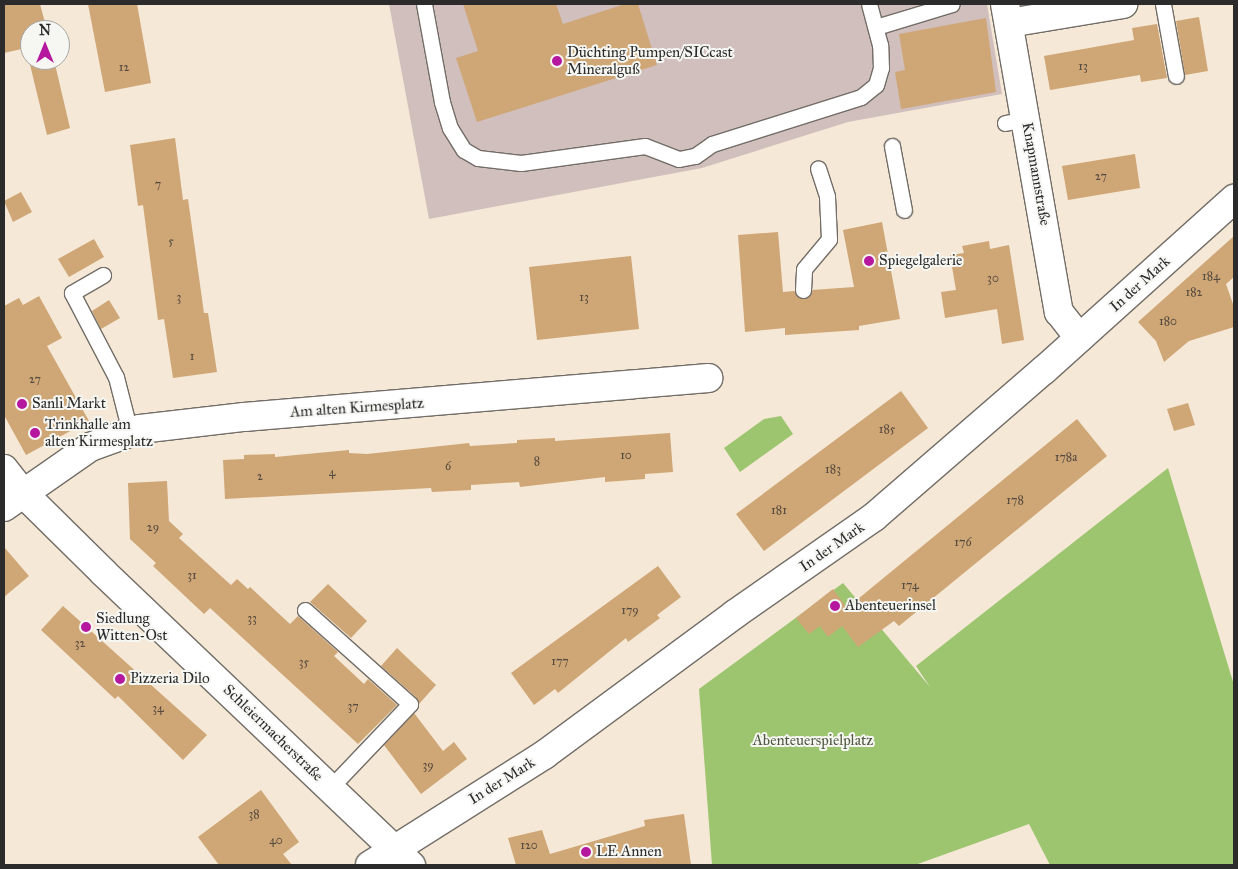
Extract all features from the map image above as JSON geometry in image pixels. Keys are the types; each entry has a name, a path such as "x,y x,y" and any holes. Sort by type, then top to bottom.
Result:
{"street":[{"path":"1007,14 1124,4"},
{"name":"Knapmannstraße","path":"1007,14 1015,121 1059,312 1079,338"},
{"name":"In der Mark","path":"370,865 400,860 734,614 874,517 1079,338 1234,198"},
{"name":"Am alten Kirmesplatz","path":"13,500 90,447 130,432 244,416 708,378"},
{"name":"Schleiermacherstraße","path":"4,470 13,500 330,788 400,860"}],"lane":[{"path":"424,4 442,102 450,128 464,150 493,162 521,163 645,146 679,159 695,156 712,144 861,97 876,85 881,68 876,27 869,4"},
{"path":"876,27 952,4"},
{"path":"1163,4 1176,76"},
{"path":"892,146 904,210"},
{"path":"803,290 804,269 830,239 827,196 818,168"},
{"path":"103,275 72,292 116,377 130,432"},
{"path":"305,610 410,704 330,788"}],"shaded area":[{"path":"389,4 987,4 1002,94 848,122 702,168 429,219"}],"green space":[{"path":"781,416 793,434 740,472 724,448 764,419"},
{"name":"Abenteuerspielplatz","path":"1168,468 1234,685 1234,865 1050,865 1029,824 915,865 712,865 699,689 843,583 930,687 916,666"}],"building":[{"path":"4,4 40,4 44,20 20,20 20,49 4,53"},
{"path":"88,4 137,4 151,83 105,92"},
{"name":"Düchting Pumpen/SICcast Mineralguß","path":"463,4 556,4 563,24 625,4 638,4 657,65 477,122 456,58 478,51"},
{"path":"1199,17 1208,71 1185,75 1176,21"},
{"path":"986,18 996,92 901,109 895,72 905,70 899,34"},
{"path":"1157,24 1167,78 1141,82 1140,75 1050,90 1044,56 1134,40 1132,28"},
{"path":"31,70 56,70 70,128 47,135"},
{"path":"175,138 183,200 188,199 204,313 208,313 217,372 173,378 164,319 158,320 143,205 138,206 130,145"},
{"path":"1135,154 1140,188 1068,200 1062,166"},
{"path":"21,192 32,212 13,222 4,201"},
{"name":"Spiegelgalerie","path":"882,222 900,319 859,326 859,330 785,335 785,328 745,332 738,235 778,232 783,292 794,291 803,299 811,295 812,290 854,287 843,230"},
{"path":"1234,236 1234,277 1226,284 1234,307 1234,327 1189,341 1164,362 1156,341 1138,322"},
{"path":"94,239 104,257 69,277 58,259"},
{"path":"989,241 990,249 1009,245 1024,340 1002,344 997,309 945,318 941,292 956,290 950,255 964,253 962,246"},
{"path":"631,256 639,329 537,340 529,267"},
{"path":"39,296 62,338 47,346 89,421 26,455 4,415 4,306 19,298 23,305"},
{"path":"109,300 120,318 101,329 92,311"},
{"path":"901,391 928,428 764,551 736,514"},
{"path":"1188,403 1195,425 1174,431 1167,409"},
{"path":"1077,419 1107,456 899,626 894,621 858,647 842,626 828,637 820,626 809,634 796,618 833,589 847,608"},
{"path":"670,433 673,472 645,474 645,479 605,482 605,477 520,487 519,482 471,485 471,490 432,492 431,488 225,499 223,460 244,459 244,455 275,454 275,457 349,450 349,453 367,454 469,443 470,446 517,443 517,440 555,438 555,441"},
{"path":"167,481 169,521 183,534 179,538 231,585 237,579 248,589 250,587 290,624 298,616 338,652 334,656 364,684 368,679 397,705 358,744 210,608 204,614 153,566 156,563 130,539 128,483"},
{"path":"4,547 29,576 4,597"},
{"path":"658,566 681,597 657,615 660,618 628,642 626,638 558,693 555,689 534,705 511,673"},
{"path":"328,584 367,621 351,638 310,602"},
{"path":"63,606 207,735 183,760 118,696 115,699 41,630"},
{"path":"397,648 436,685 419,704 416,697 381,666"},
{"path":"414,713 443,751 454,742 467,759 421,794 384,745"},
{"path":"261,790 299,842 283,854 292,865 219,865 198,837"},
{"path":"684,814 691,865 516,865 508,838 542,830 550,854 645,826 644,820"}],"place":[{"name":"Düchting Pumpen/SICcast Mineralguß","path":"557,61"},
{"name":"Spiegelgalerie","path":"869,261"},
{"name":"Sanli Markt","path":"22,404"},
{"name":"Trinkhalle am alten Kirmesplatz","path":"35,433"},
{"name":"Abenteuerinsel","path":"835,606"},
{"name":"Siedlung Witten-Ost","path":"86,627"},
{"name":"Pizzeria Dilo","path":"120,679"},
{"name":"LE Annen","path":"586,852"}]}
